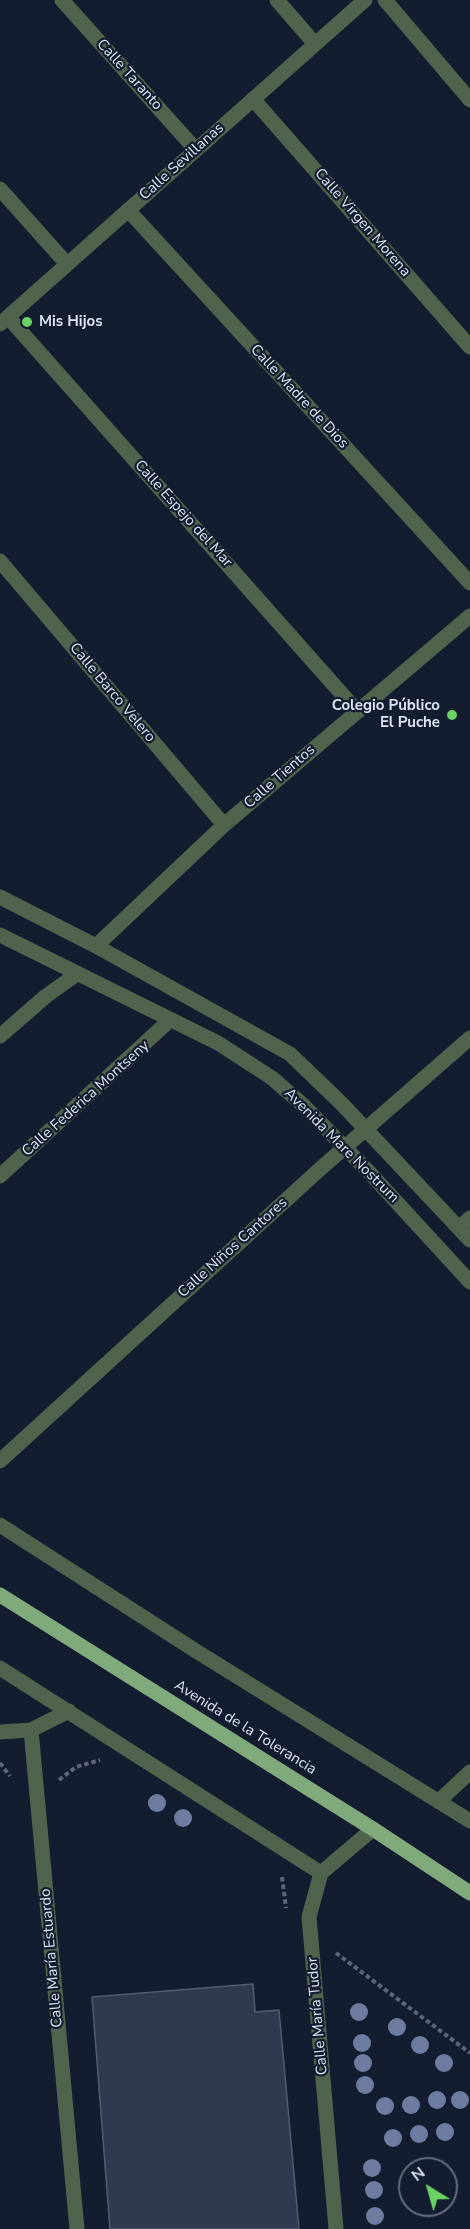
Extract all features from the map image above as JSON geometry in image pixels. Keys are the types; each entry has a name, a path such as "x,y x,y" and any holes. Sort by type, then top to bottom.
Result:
{"main road":[{"name":"Avenida de la Tolerancia","path":"0,1595 373,1829 470,1893"}],"street":[{"name":"Calle Taranto","path":"62,0 196,150"},
{"path":"277,0 315,44"},
{"name":"Calle Sevillanas","path":"4,320 365,0"},
{"path":"385,0 470,100"},
{"name":"Calle Virgen Morena","path":"253,99 470,347"},
{"path":"0,189 68,264"},
{"name":"Calle Madre de Dios","path":"128,210 470,584"},
{"name":"Calle Espejo del Mar","path":"4,320 357,711"},
{"name":"Calle Barco Velero","path":"0,561 224,825"},
{"name":"Calle Tientos","path":"96,945 224,825 470,616"},
{"name":"Avenida Mare Nostrum","path":"0,897 96,945 291,1054 364,1129 464,1223 470,1240"},
{"name":"Avenida Mare Nostrum","path":"0,935 218,1043 272,1078 345,1147 470,1282"},
{"path":"0,1036 46,996 77,974"},
{"name":"Calle Federica Montseny","path":"0,1176 170,1020"},
{"name":"Calle Niños Cantores","path":"0,1461 364,1129 470,1038"},
{"path":"0,1525 196,1651 470,1821"},
{"path":"0,1668 321,1873 373,1829"},
{"path":"0,1732 31,1730 69,1712"},
{"name":"Calle María Estuardo","path":"31,1730 77,2229"},
{"path":"439,1801 470,1772"},
{"name":"Calle María Tudor","path":"321,1873 309,1917 336,2229"}],"path":[{"path":"330,1951 348,1961 470,2053"}],"building":[{"path":"253,1984 255,2012 279,2010 299,2229 110,2229 92,1997"}],"place":[{"name":"Mis Hijos","path":"27,322"},
{"name":"Colegio Público El Puche","path":"452,715"}]}
